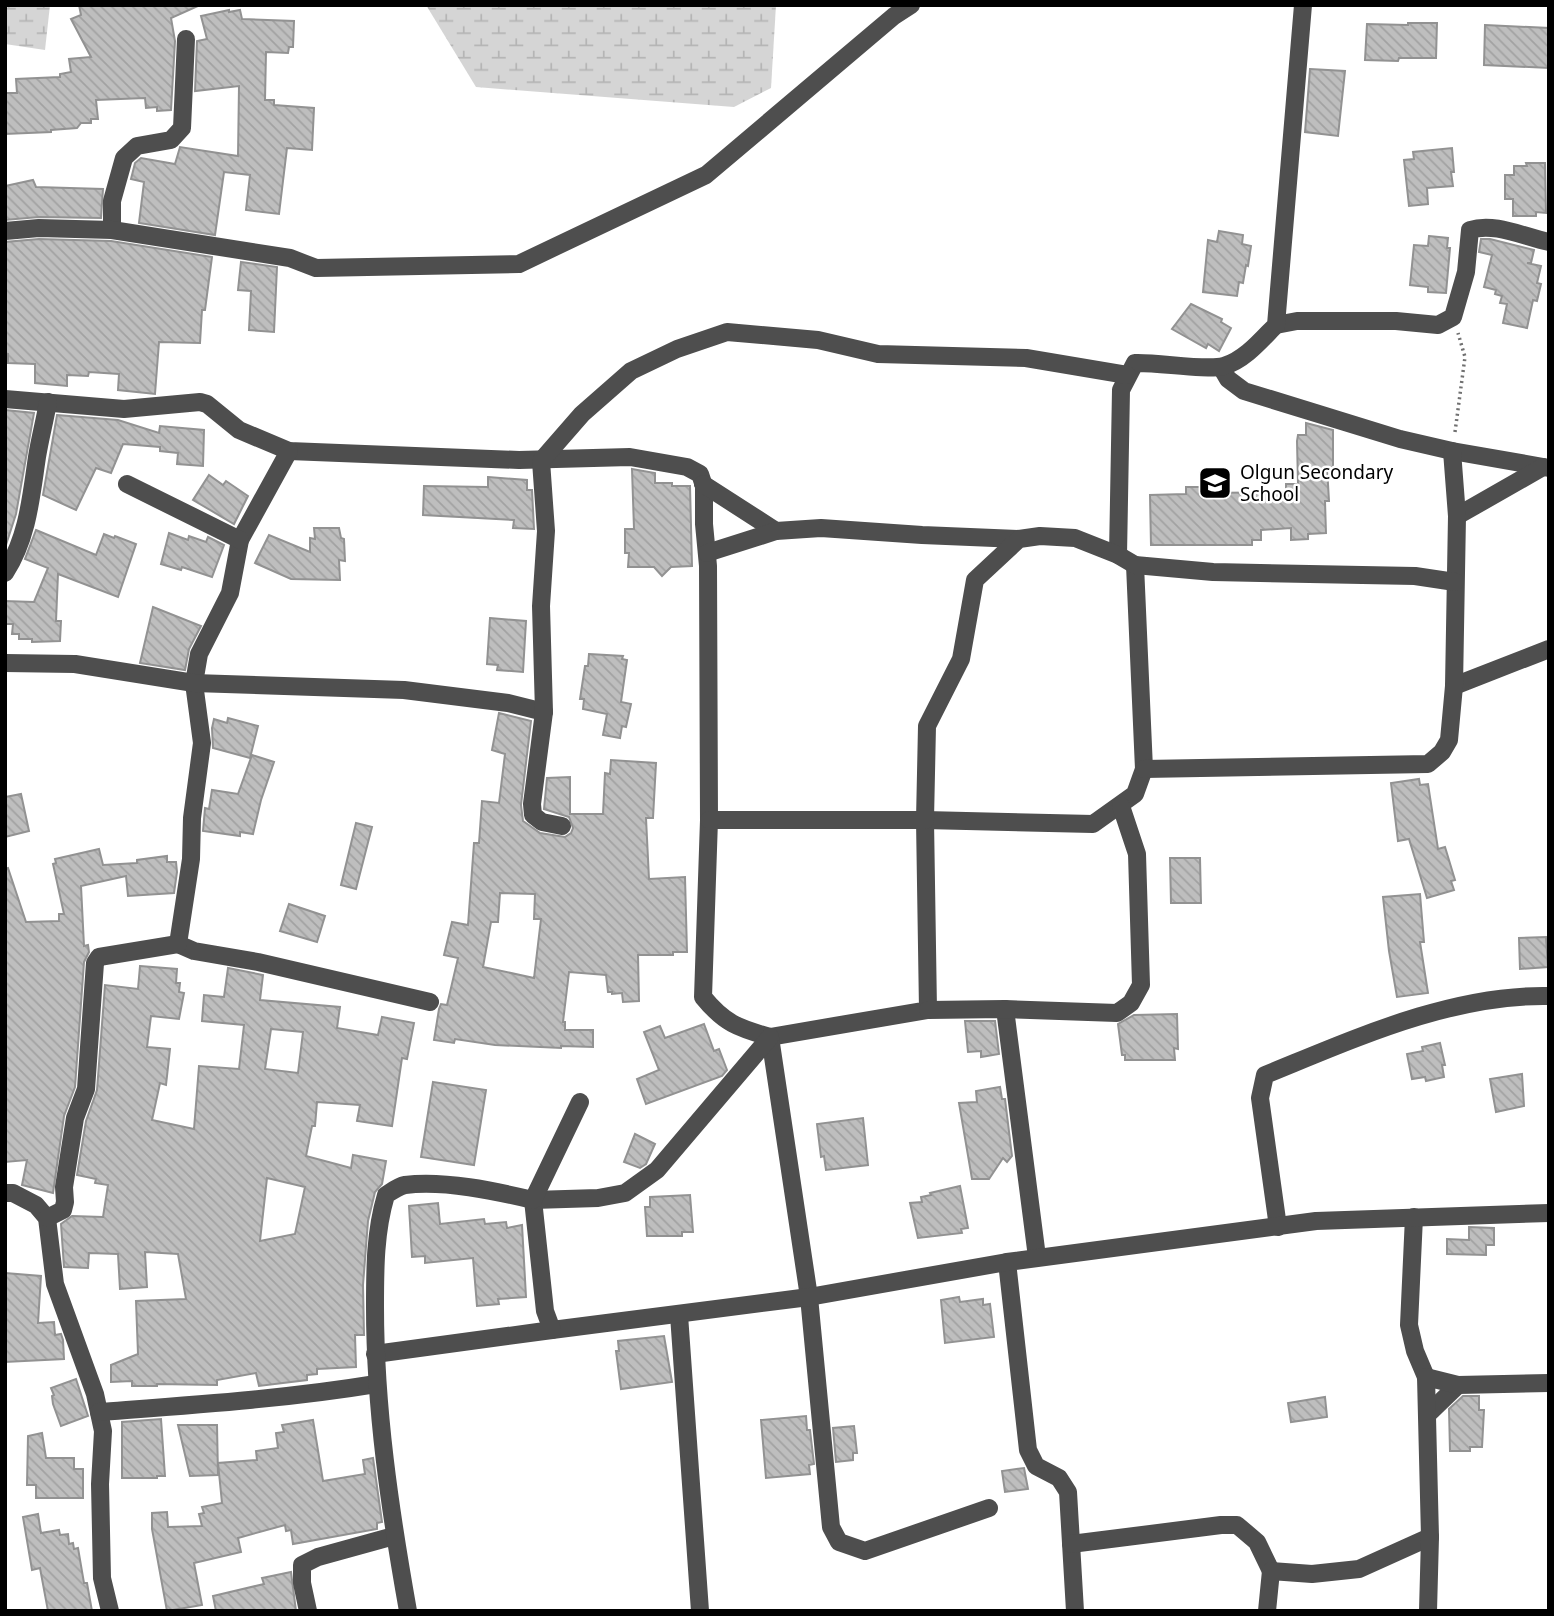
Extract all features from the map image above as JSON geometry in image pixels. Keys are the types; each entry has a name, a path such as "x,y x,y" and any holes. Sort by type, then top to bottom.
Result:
{"street":[{"path":"5,231 39,228 112,230 290,258 316,268 519,264 706,175 894,16 911,5"},
{"path":"1276,325 1303,5"},
{"path":"112,230 112,201 124,158 137,146 171,139 182,128 186,39"},
{"path":"1118,555 1121,390 1135,363 1222,367 1234,362 1255,346 1276,325 1297,321 1396,321 1438,325 1453,317 1466,272 1471,230 1480,227 1499,229 1549,242"},
{"path":"562,826 542,822 533,815 531,804 544,712 541,606 546,531 541,461 582,414 631,371 677,349 727,332 818,340 878,354 1026,358 1127,375"},
{"path":"1222,367 1228,379 1244,391 1358,428 1452,452 1546,468"},
{"path":"5,398 124,409 200,402 207,404 239,430 289,451 541,461 630,457 687,467 700,474 703,484 707,553 709,820 703,997 719,1016 749,1031 770,1037 928,1010 1004,1009 1117,1013 1131,1003 1141,985 1137,855 1121,806"},
{"path":"5,573 13,560 30,512 37,454 48,402"},
{"path":"178,944 191,859 192,818 202,743 194,683 202,645 230,593 240,540 289,451"},
{"path":"1144,769 1428,764 1442,752 1449,740 1454,686 1457,516 1452,452"},
{"path":"1457,516 1546,468"},
{"path":"127,484 240,540"},
{"path":"703,484 776,531"},
{"path":"707,553 776,531 821,528 1019,539 1040,536 1075,538 1118,555 1135,565 1213,572 1415,576 1455,582"},
{"path":"928,1010 925,820 928,726 961,659 975,580 1019,539"},
{"path":"709,820 925,820 1093,824 1135,794 1144,769 1135,565"},
{"path":"1454,686 1549,649"},
{"path":"5,663 75,664 194,683 404,690 508,703 544,712"},
{"path":"47,1218 63,1210 65,1202 64,1187 75,1118 86,1089 95,963 99,957 178,944 194,951 258,962 429,1002"},
{"path":"1278,1227 1259,1098 1265,1075 1353,1039 1427,1015 1518,995 1549,996"},
{"path":"1004,1009 1037,1257"},
{"path":"408,1611 394,1536 376,1384 377,1224 386,1195 403,1185 471,1188 533,1200 598,1198 625,1194 657,1170 770,1037"},
{"path":"770,1037 809,1297 831,1527 839,1542 865,1551 989,1507"},
{"path":"552,1330 545,1311 533,1200 580,1102"},
{"path":"5,1193 13,1193 36,1205 47,1218 55,1284 95,1394 103,1431 100,1484 102,1578 110,1611"},
{"path":"375,1353 433,1348 809,1297 1037,1257 1317,1221 1549,1213"},
{"path":"1414,1217 1409,1325 1415,1351 1426,1377 1430,1537 1428,1611"},
{"path":"1007,1262 1028,1450 1036,1466 1059,1478 1068,1492 1075,1611"},
{"path":"679,1315 700,1611"},
{"path":"1426,1377 1458,1385 1549,1383"},
{"path":"99,1412 228,1402 376,1384"},
{"path":"1428,1414 1458,1385"},
{"path":"1071,1544 1237,1525 1257,1542 1271,1571 1267,1611"},
{"path":"308,1611 302,1583 302,1564 394,1536"},
{"path":"1271,1571 1312,1574 1359,1569 1430,1537"}],"path":[{"path":"1452,452 1465,357 1453,317"}],"green space":[{"path":"5,5 50,5 45,50 5,44"},
{"path":"426,5 776,5 771,88 734,107 476,87"}],"building":[{"path":"79,5 200,5 171,18 175,41 171,110 157,111 157,107 146,108 145,98 96,100 98,119 91,119 91,123 81,123 77,128 51,132 5,134 5,93 17,93 16,79 60,77 60,74 71,72 69,59 91,57 71,19 81,15"},
{"path":"240,10 242,19 294,21 293,47 289,47 288,53 266,52 265,100 274,100 274,105 314,108 312,150 287,148 279,214 246,210 250,175 224,172 215,235 139,223 144,182 131,179 135,163 141,158 175,164 180,147 238,156 239,86 195,91 197,41 207,39 201,16"},
{"path":"1437,23 1436,58 1365,60 1367,24"},
{"path":"1485,25 1549,28 1549,68 1484,65"},
{"path":"1310,69 1345,71 1338,136 1305,132"},
{"path":"1452,148 1453,186 1427,188 1428,204 1409,206 1404,160 1414,159 1413,152"},
{"path":"1526,163 1545,163 1546,213 1513,216 1513,199 1505,199 1505,175 1514,175 1514,166 1527,166"},
{"path":"33,180 36,187 103,189 101,218 39,217 5,220 5,186"},
{"path":"1219,231 1243,235 1242,244 1251,246 1248,266 1246,265 1243,283 1239,282 1237,296 1203,292 1208,240 1217,242"},
{"path":"1429,236 1448,238 1447,248 1450,248 1446,293 1428,292 1428,287 1410,285 1414,245 1428,246"},
{"path":"39,239 111,241 212,257 205,310 202,310 200,343 159,342 155,394 118,390 119,374 89,372 88,376 67,375 67,386 35,383 35,364 8,363 8,354 5,354 5,242"},
{"path":"1481,239 1534,250 1531,263 1527,263 1541,266 1537,283 1541,284 1537,301 1533,300 1527,328 1503,323 1507,304 1500,303 1502,296 1495,294 1496,290 1484,287 1492,255 1479,252"},
{"path":"241,262 277,267 274,332 249,330 251,291 238,290"},
{"path":"1191,304 1222,319 1221,322 1231,328 1219,351 1208,344 1206,348 1172,329"},
{"path":"5,410 34,413 16,514 5,548"},
{"path":"57,415 118,420 159,433 160,426 204,430 203,466 177,464 178,453 160,451 160,447 123,444 111,473 96,468 76,510 43,495"},
{"path":"1306,423 1333,430 1333,467 1327,467 1329,501 1325,501 1326,533 1308,534 1308,539 1291,540 1291,528 1261,530 1261,540 1252,540 1252,545 1151,545 1150,495 1186,494 1186,487 1205,487 1205,493 1286,492 1286,484 1298,484 1297,441 1298,435 1306,435"},
{"path":"632,469 655,473 655,483 690,486 692,566 671,567 662,576 654,567 628,567 625,529 634,529"},
{"path":"209,475 223,485 226,481 248,496 234,524 193,500"},
{"path":"488,477 527,480 527,490 532,490 534,529 513,528 514,520 423,515 424,486 488,487"},
{"path":"314,528 339,528 341,538 344,539 345,561 339,560 340,580 291,579 255,563 269,535 310,552 310,538 315,539"},
{"path":"36,530 96,555 104,534 136,544 118,597 58,574 56,621 61,621 60,641 32,642 32,639 19,639 19,634 12,634 13,624 5,624 5,601 34,602 48,568 25,559"},
{"path":"169,533 188,540 189,536 206,542 208,537 224,545 212,577 182,567 181,570 161,564"},
{"path":"153,607 201,626 189,649 185,670 140,663"},
{"path":"490,618 526,621 523,672 497,670 498,665 487,664"},
{"path":"589,654 623,656 622,659 627,660 621,702 631,704 626,727 622,726 620,738 603,735 607,714 583,709 584,699 580,699"},
{"path":"499,713 531,721 521,805 523,821 540,833 565,837 573,828 569,817 544,809 547,778 570,777 570,814 603,814 605,773 610,774 611,760 656,763 653,818 646,818 649,879 685,877 687,952 673,952 673,955 638,955 639,1001 623,1002 622,993 608,992 606,975 569,972 563,1022 565,1030 593,1030 593,1047 561,1048 495,1045 455,1039 454,1043 434,1040 439,1009 441,1004 447,1005 458,958 444,955 452,922 468,925 474,843 479,843 482,801 499,803 505,754 492,750","holes":["500,893 535,894 534,919 541,919 534,978 483,967 491,922 498,922"]},
{"path":"228,718 258,726 250,758 213,748 214,719 227,723"},
{"path":"252,755 274,762 253,834 240,832 240,836 203,831 205,808 209,809 212,790 238,794"},
{"path":"1419,779 1420,785 1428,784 1438,849 1445,847 1455,880 1451,881 1454,890 1427,898 1409,839 1398,841 1391,783"},
{"path":"21,794 29,831 5,837 5,797"},
{"path":"356,823 372,827 356,889 341,885"},
{"path":"99,849 103,865 137,863 137,860 167,856 167,862 176,862 177,872 174,893 128,896 126,876 81,886 84,946 88,945 89,952 84,962 75,1087 64,1116 53,1193 22,1185 27,1160 5,1162 5,869 8,868 26,922 59,921 59,914 64,914 53,864 56,863 55,859"},
{"path":"1170,858 1200,858 1201,903 1171,903"},
{"path":"1420,894 1424,942 1420,942 1428,993 1397,997 1383,897"},
{"path":"289,904 325,916 317,942 280,931"},
{"path":"1546,937 1548,967 1520,969 1519,938"},
{"path":"140,966 177,969 176,983 180,983 179,992 184,993 179,1019 151,1016 147,1047 170,1049 166,1085 160,1083 152,1120 194,1129 199,1066 239,1069 244,1025 202,1021 204,995 224,997 228,968 263,975 260,1000 340,1007 337,1028 378,1035 382,1017 414,1023 407,1059 402,1058 392,1126 357,1121 360,1105 317,1102 315,1126 312,1126 306,1156 351,1168 353,1155 386,1161 382,1184 375,1192 368,1221 363,1285 364,1335 355,1335 356,1367 317,1369 317,1374 307,1375 307,1380 259,1386 256,1373 217,1380 217,1385 132,1386 132,1381 111,1382 111,1365 138,1354 136,1301 186,1299 178,1254 145,1252 147,1287 120,1289 118,1254 89,1253 88,1268 64,1267 61,1224 72,1216 103,1217 108,1185 77,1175 86,1121 97,1090 105,985 138,989","holes":["271,1029 303,1032 298,1073 265,1069","267,1178 305,1187 295,1234 260,1241"]},
{"path":"1177,1014 1178,1049 1174,1048 1175,1060 1125,1060 1118,1024 1134,1015"},
{"path":"965,1021 995,1021 999,1054 981,1057 981,1051 968,1052"},
{"path":"704,1024 714,1051 719,1049 727,1070 722,1076 646,1104 637,1079 659,1070 644,1032 660,1026 665,1038"},
{"path":"1440,1043 1445,1065 1442,1065 1444,1077 1426,1081 1425,1077 1412,1079 1407,1054 1423,1051 1422,1047"},
{"path":"1522,1074 1524,1106 1496,1112 1490,1079"},
{"path":"433,1082 486,1090 474,1165 421,1157"},
{"path":"1000,1087 1002,1099 1005,1099 1012,1156 1007,1162 1003,1158 989,1179 972,1179 959,1103 977,1102 976,1091"},
{"path":"863,1118 868,1165 826,1170 824,1156 821,1157 817,1124"},
{"path":"635,1134 655,1144 646,1164 640,1168 624,1162"},
{"path":"960,1186 968,1228 961,1229 962,1233 918,1238 910,1203 922,1202 921,1197 931,1195 930,1193"},
{"path":"690,1195 693,1232 682,1232 682,1236 647,1236 645,1207 650,1207 650,1197"},
{"path":"438,1203 440,1224 484,1219 485,1224 506,1222 507,1228 522,1225 526,1297 498,1299 499,1304 477,1306 473,1258 425,1263 425,1256 412,1257 409,1206"},
{"path":"1469,1227 1494,1228 1494,1245 1486,1245 1486,1255 1447,1254 1447,1239 1469,1240"},
{"path":"5,1273 41,1276 38,1323 54,1322 55,1335 61,1334 63,1340 64,1359 5,1362"},
{"path":"959,1297 960,1302 983,1299 983,1305 990,1304 994,1337 945,1343 941,1300"},
{"path":"664,1336 672,1382 621,1389 616,1351 619,1351 618,1341"},
{"path":"76,1379 88,1416 61,1426 53,1404 54,1395 51,1388"},
{"path":"1463,1396 1479,1396 1479,1410 1484,1410 1482,1447 1470,1447 1470,1451 1450,1451 1449,1409"},
{"path":"1325,1397 1327,1417 1291,1422 1288,1403"},
{"path":"806,1416 814,1464 809,1465 810,1474 766,1478 761,1420"},
{"path":"161,1419 165,1476 122,1478 122,1422"},
{"path":"313,1420 323,1481 365,1474 363,1460 373,1458 382,1522 377,1523 377,1529 293,1544 291,1530 286,1531 285,1525 238,1538 241,1552 194,1563 202,1605 167,1611 152,1529 152,1513 167,1512 168,1527 202,1526 199,1514 204,1513 202,1507 222,1503 218,1463 257,1460 256,1451 278,1448 276,1433 284,1432 282,1425"},
{"path":"178,1425 217,1425 218,1475 190,1476"},
{"path":"854,1426 857,1453 853,1453 853,1460 836,1462 833,1428"},
{"path":"42,1433 46,1458 74,1458 74,1469 83,1469 83,1498 36,1498 36,1485 27,1485 28,1436"},
{"path":"1024,1468 1028,1489 1005,1492 1002,1471"},
{"path":"38,1514 41,1533 59,1530 60,1535 68,1534 69,1544 73,1543 74,1549 78,1548 92,1611 48,1611 40,1568 32,1570 23,1517"},
{"path":"291,1572 296,1611 216,1611 213,1596 264,1584 262,1578"}],"place":[{"name":"Olgun Secondary School","path":"1215,483"}]}
